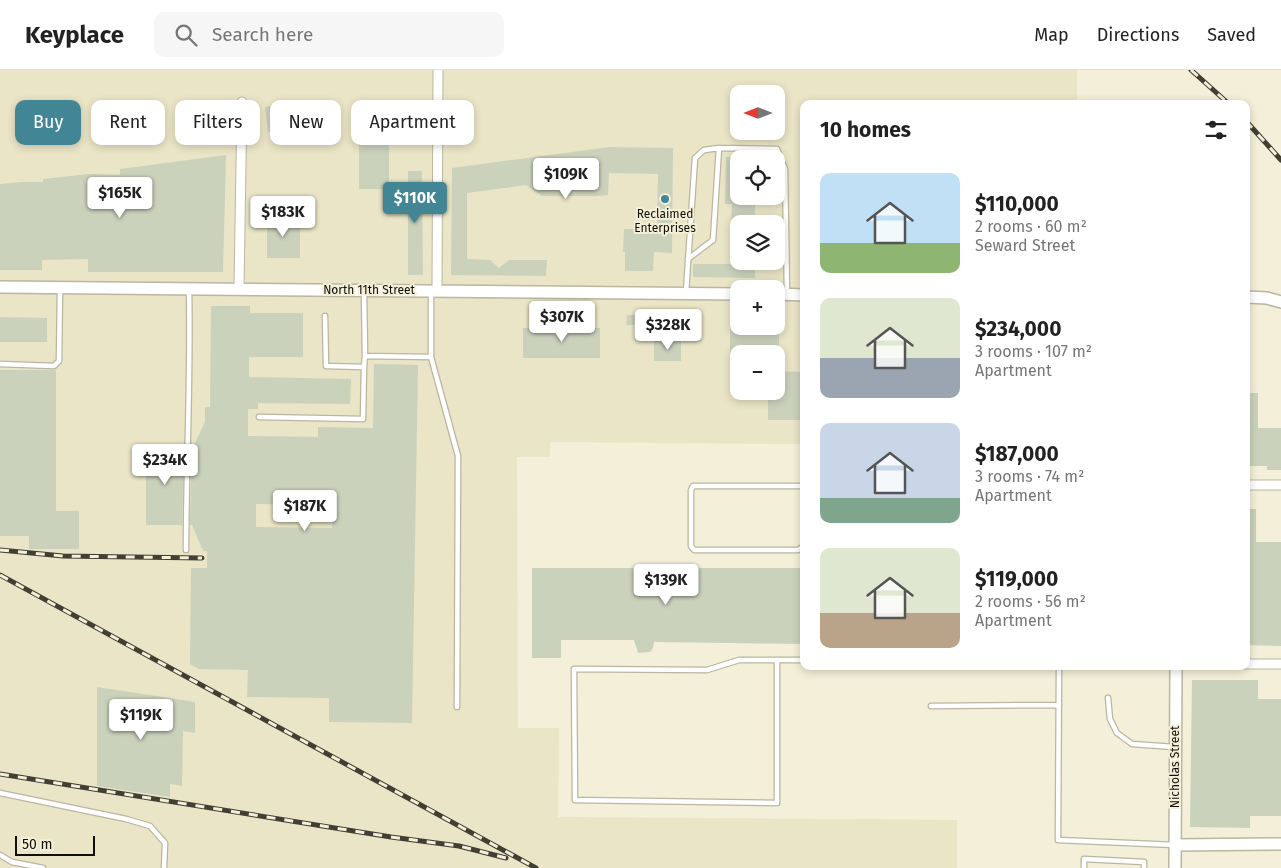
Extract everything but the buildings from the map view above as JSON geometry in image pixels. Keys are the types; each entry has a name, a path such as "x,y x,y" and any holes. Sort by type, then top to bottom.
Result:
{"street":[{"path":"434,290 438,70"},
{"path":"239,289 241,145"},
{"name":"North 11th Street","path":"0,287 730,294"},
{"path":"785,294 800,294"},
{"path":"1250,297 1267,298 1281,302"},
{"path":"1250,485 1281,485"},
{"path":"1250,664 1281,664"},
{"name":"Nicholas Street","path":"1175,868 1176,670"},
{"path":"1175,845 1281,844"}],"lane":[{"path":"688,259 713,240 719,148"},
{"path":"686,293 695,158 704,150 719,148 777,149 785,169 782,280"},
{"path":"0,364 54,366 59,361 60,287"},
{"path":"186,550 186,468 190,333 188,288"},
{"path":"259,417 363,419 365,356 364,290"},
{"path":"434,290 431,357 458,456 457,707"},
{"path":"325,316 326,366 364,367"},
{"path":"365,356 431,357"},
{"path":"800,486 693,486 691,490 691,546 694,550 800,549"},
{"path":"777,660 777,803 575,800 574,669 707,670 739,660 777,660 800,660"},
{"path":"1059,670 1058,840 1175,845"},
{"path":"1108,698 1110,719 1117,733 1132,744 1175,748"},
{"path":"931,706 1059,705"},
{"path":"0,793 126,819 150,826 164,843 164,868"},
{"path":"0,855 12,862 43,868"},
{"path":"1084,868 1084,858 1144,862 1144,868"}],"shaded area":[{"path":"0,70 1077,70 1077,100 800,100 800,444 550,442 550,457 517,457 518,728 559,728 558,817 957,820 957,868 0,868"}],"railway":[{"path":"1191,70 1225,100"},
{"path":"1250,125 1281,160"},
{"path":"0,550 63,556 202,558"},
{"path":"0,575 536,868"},
{"path":"0,774 391,837 459,846 506,858"}],"place":[{"name":"Reclaimed Enterprises","path":"665,199"}]}
